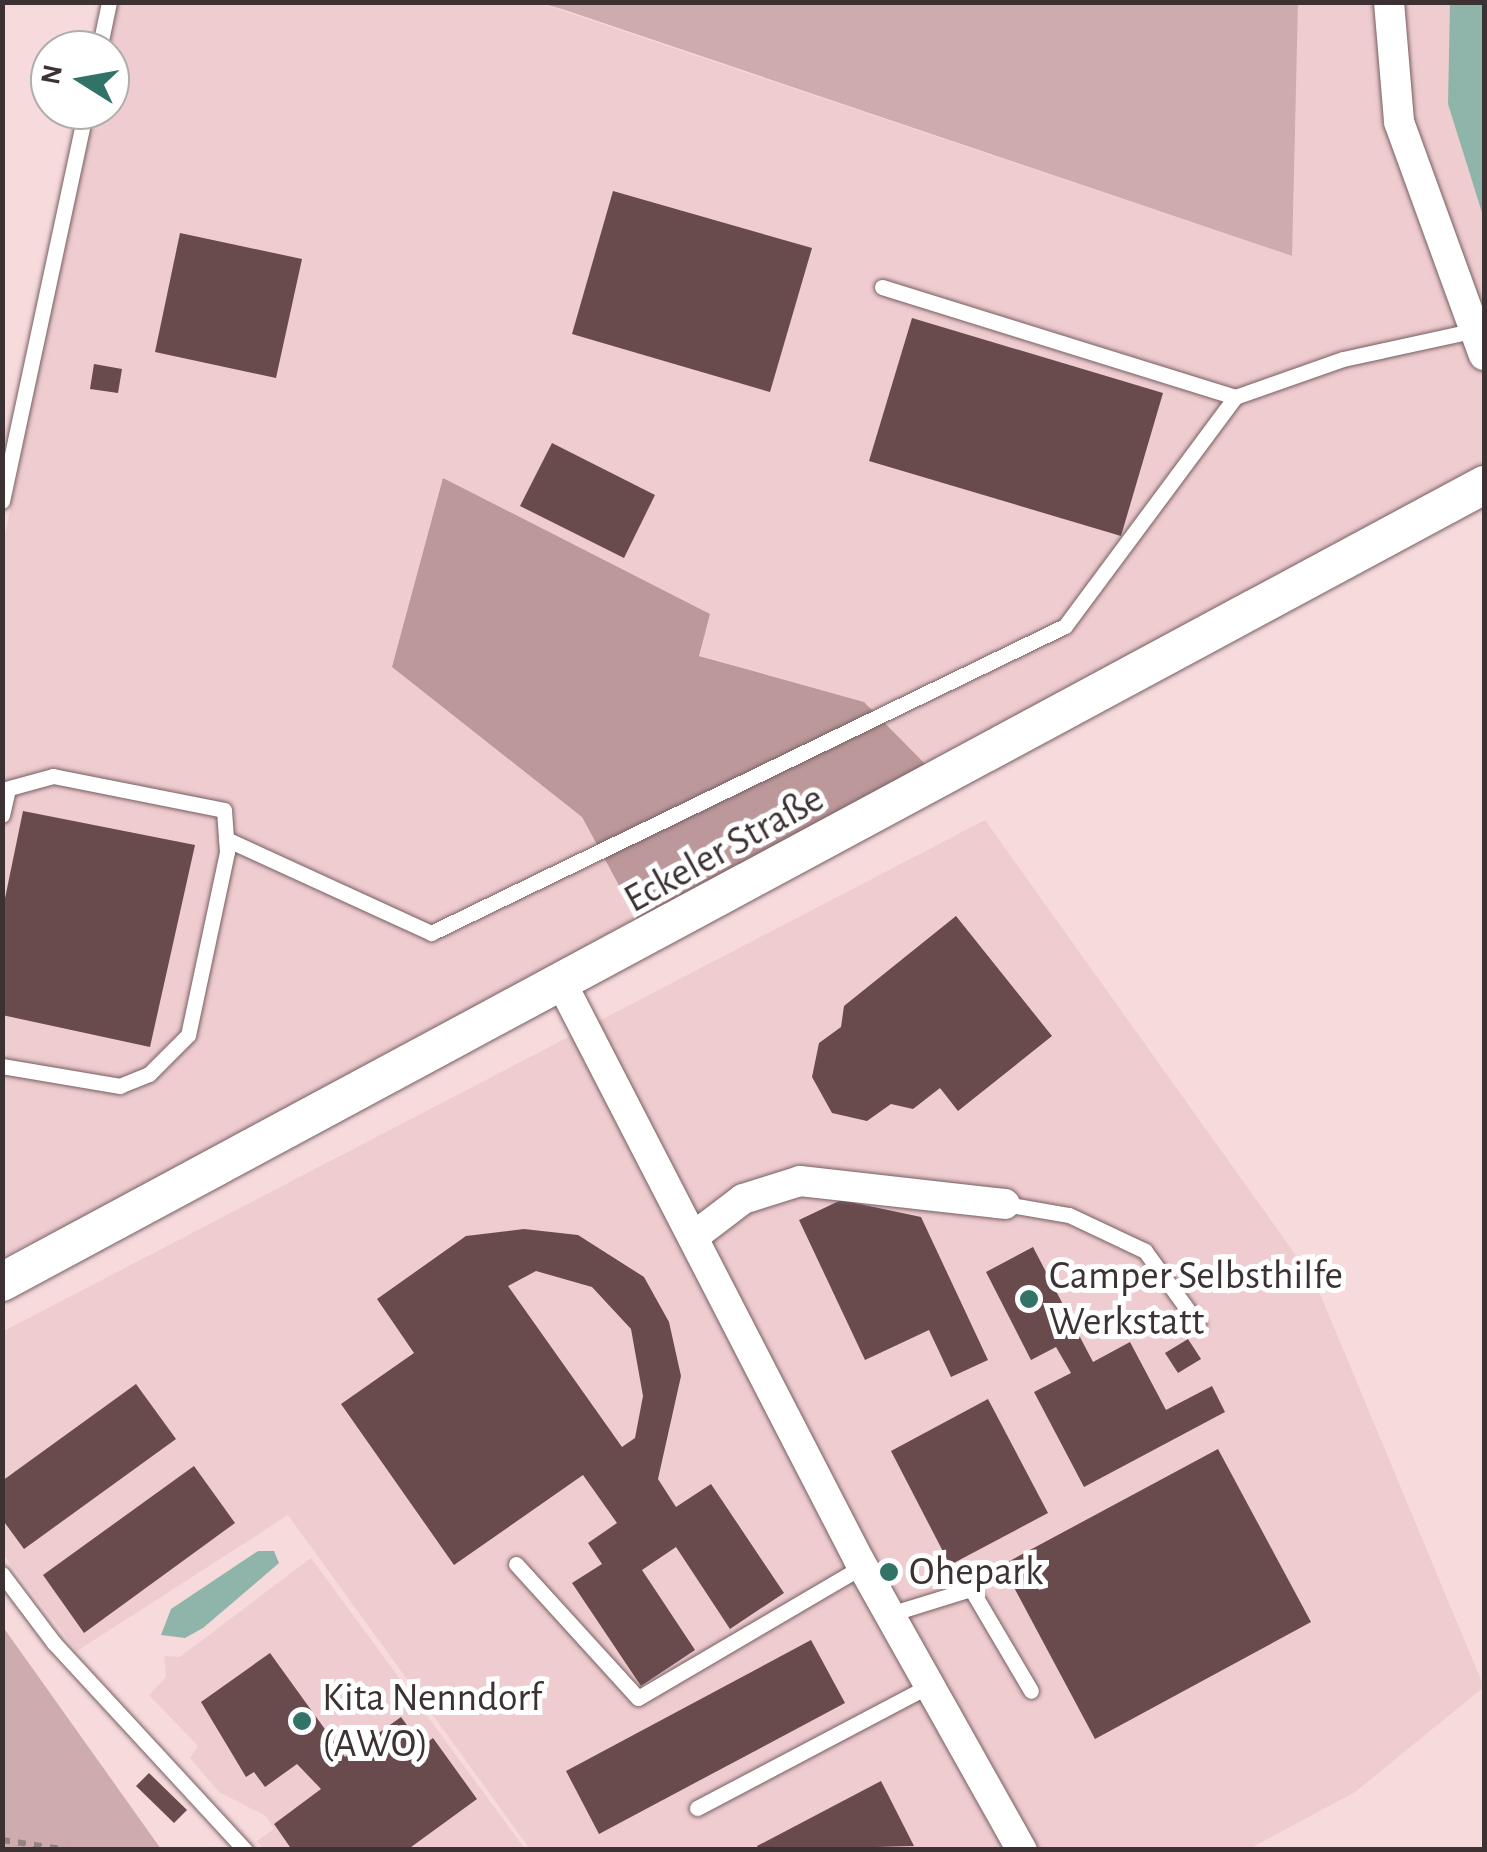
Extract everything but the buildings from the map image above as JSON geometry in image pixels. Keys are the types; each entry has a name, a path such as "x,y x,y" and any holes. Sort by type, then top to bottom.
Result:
{"street":[{"path":"1389,2 1399,122 1478,343"},
{"name":"Eckeler Straße","path":"2,1282 564,988 1484,485"},
{"path":"564,988 863,1566 1022,1850"},
{"path":"692,1236 743,1199 800,1181 1005,1204"}],"lane":[{"path":"103,30 109,2"},
{"path":"2,501 82,130"},
{"path":"882,287 1235,398"},
{"path":"226,839 431,933 1065,626 1235,398 1343,359 1478,343"},
{"path":"2,815 5,790 54,776 224,810 226,839 188,1035 150,1074 120,1086 2,1066"},
{"path":"1005,1204 1069,1215 1145,1250 1198,1324"},
{"path":"516,1564 638,1698 863,1566"},
{"path":"2,1574 54,1644 245,1850"},
{"path":"890,1614 972,1589 1031,1692"},
{"path":"697,1808 930,1685"}],"path":[{"path":"2,1840 66,1849"}],"shaded area":[{"path":"114,3 540,3 1291,256 1298,3 1484,3 1484,485 942,781 864,702 698,655 709,614 392,667 582,817 649,941 3,1256 3,544 88,130 130,130 130,30 108,30"},
{"path":"540,3 1298,3 1292,256 562,9"},
{"path":"1450,3 1484,3 1484,219 1448,104"},
{"path":"443,478 710,614 699,656 864,702 942,781 649,941 582,817 392,667"},
{"name":"Ohepark","path":"985,820 1315,1282 1484,1687 1355,1792 1249,1849 530,1849 288,1515 77,1651 3,1554 2,1332"},
{"path":"258,1551 274,1551 279,1563 203,1628 185,1638 161,1635 171,1609"},
{"name":"Kita Nenndorf (AWO)","path":"311,1558 525,1849 263,1849 257,1841 274,1829 266,1816 219,1792 190,1758 198,1746 149,1695 166,1677 164,1656 180,1657"},
{"path":"3,1627 161,1849 3,1849"}],"place":[{"name":"Camper Selbsthilfe Werkstatt","path":"1029,1299"},
{"name":"Ohepark","path":"889,1572"},
{"name":"Kita Nenndorf (AWO)","path":"302,1721"}]}
